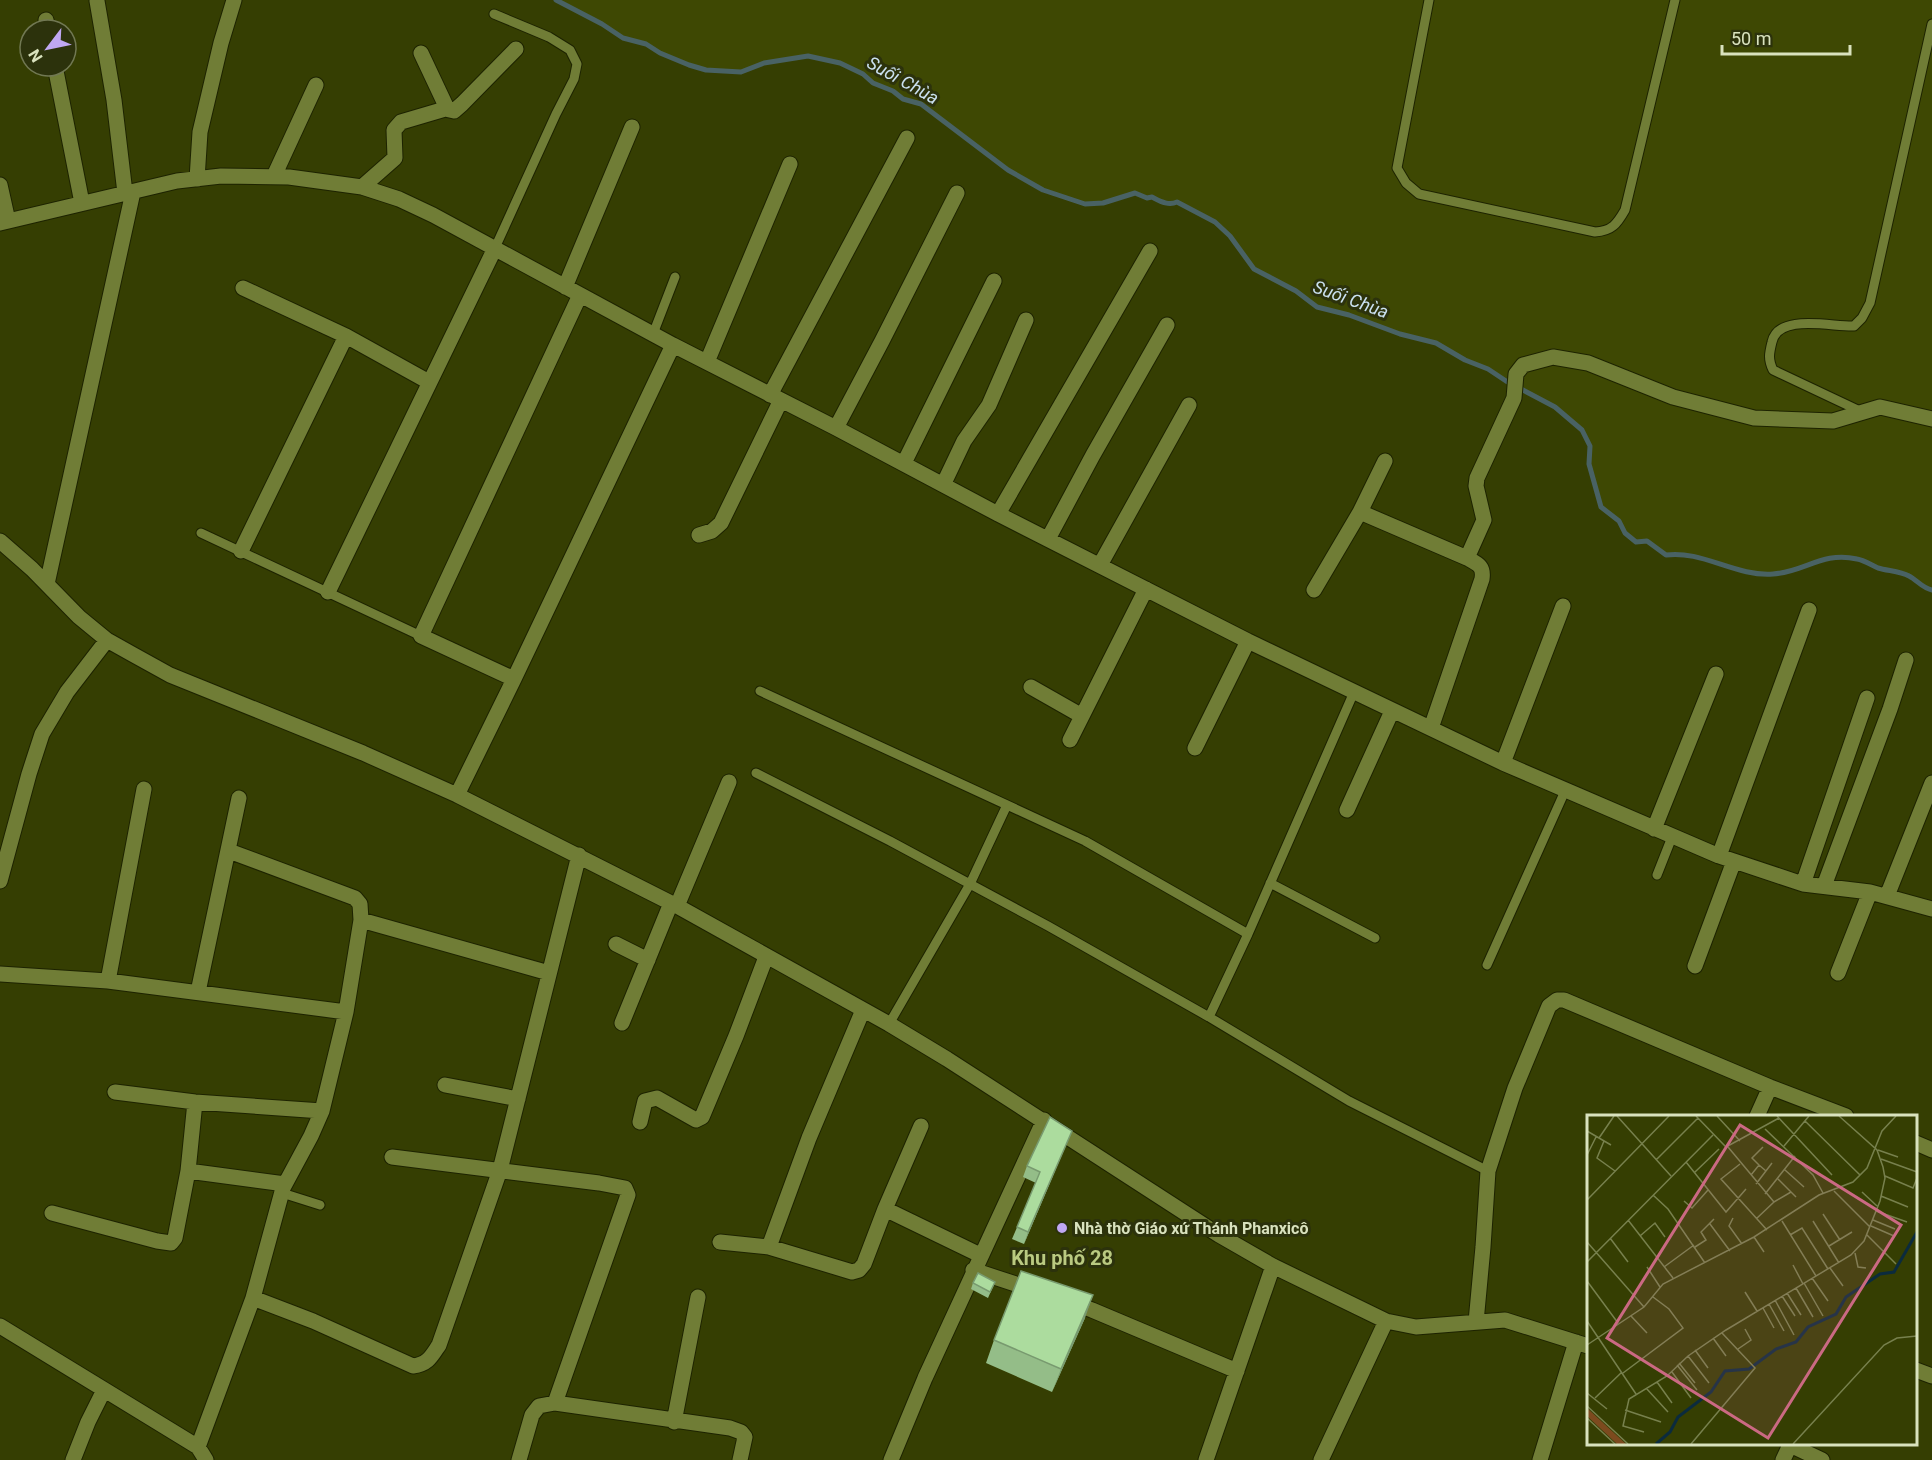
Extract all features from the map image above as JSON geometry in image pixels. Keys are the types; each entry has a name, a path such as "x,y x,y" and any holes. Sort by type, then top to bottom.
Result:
{"street":[{"path":"197,179 200,132 221,43 234,0"},
{"path":"47,584 129,192 97,1"},
{"path":"362,188 395,158 394,130 396,126 402,122 445,109 454,111 516,49"},
{"path":"421,52 445,104 445,109"},
{"path":"57,78 82,203"},
{"path":"274,176 316,86"},
{"path":"566,287 632,127"},
{"path":"699,535 712,531 720,523 775,398 907,138"},
{"path":"707,362 790,164"},
{"path":"0,185 4,222 129,192 221,176 274,176 321,180 362,188 399,199 433,214 673,345 944,483 998,514 1248,641 1503,763 1719,856 1803,884 1870,892 1932,909"},
{"path":"836,428 957,193"},
{"path":"328,592 495,249"},
{"path":"998,514 1150,251"},
{"path":"904,463 994,281"},
{"path":"243,288 346,336 429,382"},
{"path":"514,679 421,636 580,295"},
{"path":"944,483 964,441 989,405 1026,320"},
{"path":"1048,539 1093,454 1167,325"},
{"path":"241,551 346,336"},
{"path":"457,795 673,345"},
{"path":"1467,558 1484,520 1476,486 1477,478 1514,398 1516,374 1523,365 1553,357 1588,363 1672,397 1754,418 1833,421 1880,407 1932,419"},
{"path":"1100,565 1189,405"},
{"path":"1314,590 1360,512 1385,461"},
{"path":"1360,512 1467,558 1481,565 1483,571 1431,728"},
{"path":"0,541 107,640 170,675 363,753 457,795 674,905 889,1024 1044,1120 1219,1235 1273,1266 1386,1321 1416,1327 1505,1320 1582,1344 1540,1460"},
{"path":"1070,740 1146,589"},
{"path":"1503,763 1563,606"},
{"path":"1719,856 1809,610"},
{"path":"0,881 28,774 42,734 67,692 107,640"},
{"path":"1195,748 1248,641"},
{"path":"1824,886 1906,660"},
{"path":"1654,829 1716,674"},
{"path":"1031,687 1082,716"},
{"path":"1803,884 1867,698"},
{"path":"1347,810 1392,711"},
{"path":"622,1023 648,960 729,782"},
{"path":"1887,896 1932,783"},
{"path":"108,981 144,789"},
{"path":"198,992 239,798"},
{"path":"0,1326 202,1453 253,1298 283,1188 322,1111 346,1012 362,920 360,904 355,898 229,851"},
{"path":"253,1298 313,1321 413,1366 423,1365 439,1345 500,1170 579,855"},
{"path":"1695,966 1734,861"},
{"path":"1838,973 1870,892"},
{"path":"362,920 549,974"},
{"path":"616,944 648,960"},
{"path":"640,1122 645,1101 650,1098 657,1098 696,1120 702,1117 766,957"},
{"path":"0,974 108,981 346,1012"},
{"path":"1476,1322 1488,1171 1515,1088 1549,1006 1557,1000 1564,1000 1770,1087 1843,1115"},
{"path":"769,1247 810,1138 863,1010"},
{"path":"444,1084 518,1099"},
{"path":"1757,1115 1770,1087"},
{"path":"115,1092 195,1102 322,1111"},
{"path":"52,1213 171,1243 175,1238 188,1172 195,1102"},
{"path":"891,1460 925,1378 1044,1120"},
{"path":"720,1242 769,1247 852,1272 859,1270 864,1264 921,1126"},
{"path":"1917,1143 1932,1150"},
{"path":"392,1157 625,1188 628,1195 555,1402"},
{"path":"188,1172 283,1188"},
{"path":"885,1209 981,1255"},
{"path":"1206,1460 1273,1266"},
{"path":"974,1270 1092,1310 1237,1371"},
{"path":"674,1422 698,1296"},
{"path":"1321,1460 1386,1321"},
{"path":"1917,1370 1932,1376"},
{"path":"73,1460 87,1422 104,1390"},
{"path":"519,1460 532,1415 539,1406 555,1402 674,1422 730,1428 741,1432 745,1437 740,1460"},
{"path":"1783,1460 1789,1445"},
{"path":"1791,1445 1822,1460"}],"lane":[{"path":"1429,0 1397,168 1406,183 1419,194 1595,232 1605,232 1612,228 1625,210 1675,0"},
{"path":"494,14 549,37 570,50 576,64 574,79 495,249"},
{"path":"1862,412 1773,370 1768,359 1773,337 1784,326 1798,324 1854,326 1862,318 1870,303 1932,24"},
{"path":"653,334 675,277"},
{"path":"201,533 421,636"},
{"path":"760,691 1085,841 1248,934"},
{"path":"1209,1017 1354,692"},
{"path":"756,772 970,884 1209,1017 1349,1101 1488,1171"},
{"path":"1487,965 1565,791"},
{"path":"889,1024 970,884 1007,805"},
{"path":"1658,875 1672,837"},
{"path":"1270,883 1375,938"},
{"path":"283,1188 320,1205"}],"shaded area":[{"path":"556,0 1932,0 1932,590 1908,575 1880,568 1858,559 1828,557 1802,568 1773,574 1732,568 1682,553 1666,555 1647,541 1636,542 1625,533 1619,521 1601,507 1589,464 1590,446 1582,430 1555,407 1436,343 1400,334 1349,315 1317,307 1296,291 1254,269 1230,236 1215,222 1191,208 1177,202 1172,204 1135,193 1103,203 1085,204 1054,195 1008,170 921,104 903,99 893,91 873,83 863,74 840,63 808,56 764,63 741,72 706,70 660,53 646,44 623,38 602,24"}],"building":[{"path":"1050,1117 1072,1131 1028,1232 1017,1227 1040,1172 1027,1166"},
{"path":"1021,1271 1093,1295 1061,1369 994,1340"},
{"path":"978,1273 995,1282 990,1292 973,1283"}],"waterway":[{"name":"Suối Chùa","path":"556,0 602,24 623,38 646,44 660,53 706,70 741,72 764,63 808,56 840,63 863,74 873,83 893,91 903,99 921,104 1008,170 1043,190 1085,204 1103,203 1135,193 1167,203 1177,202 1215,222 1230,236 1254,269 1296,291 1317,307 1349,315 1400,334 1436,343 1555,407 1582,430 1590,446 1589,464 1601,507 1619,521 1625,533 1636,542 1647,541 1666,555 1693,556 1759,574 1795,570 1823,560 1845,557 1905,574 1925,588 1932,590"}],"place":[{"name":"Nhà thờ Giáo xứ Thánh Phanxicô","path":"1062,1228"}],"district":[{"name":"Khu phố 28","path":"1062,1258"}]}
